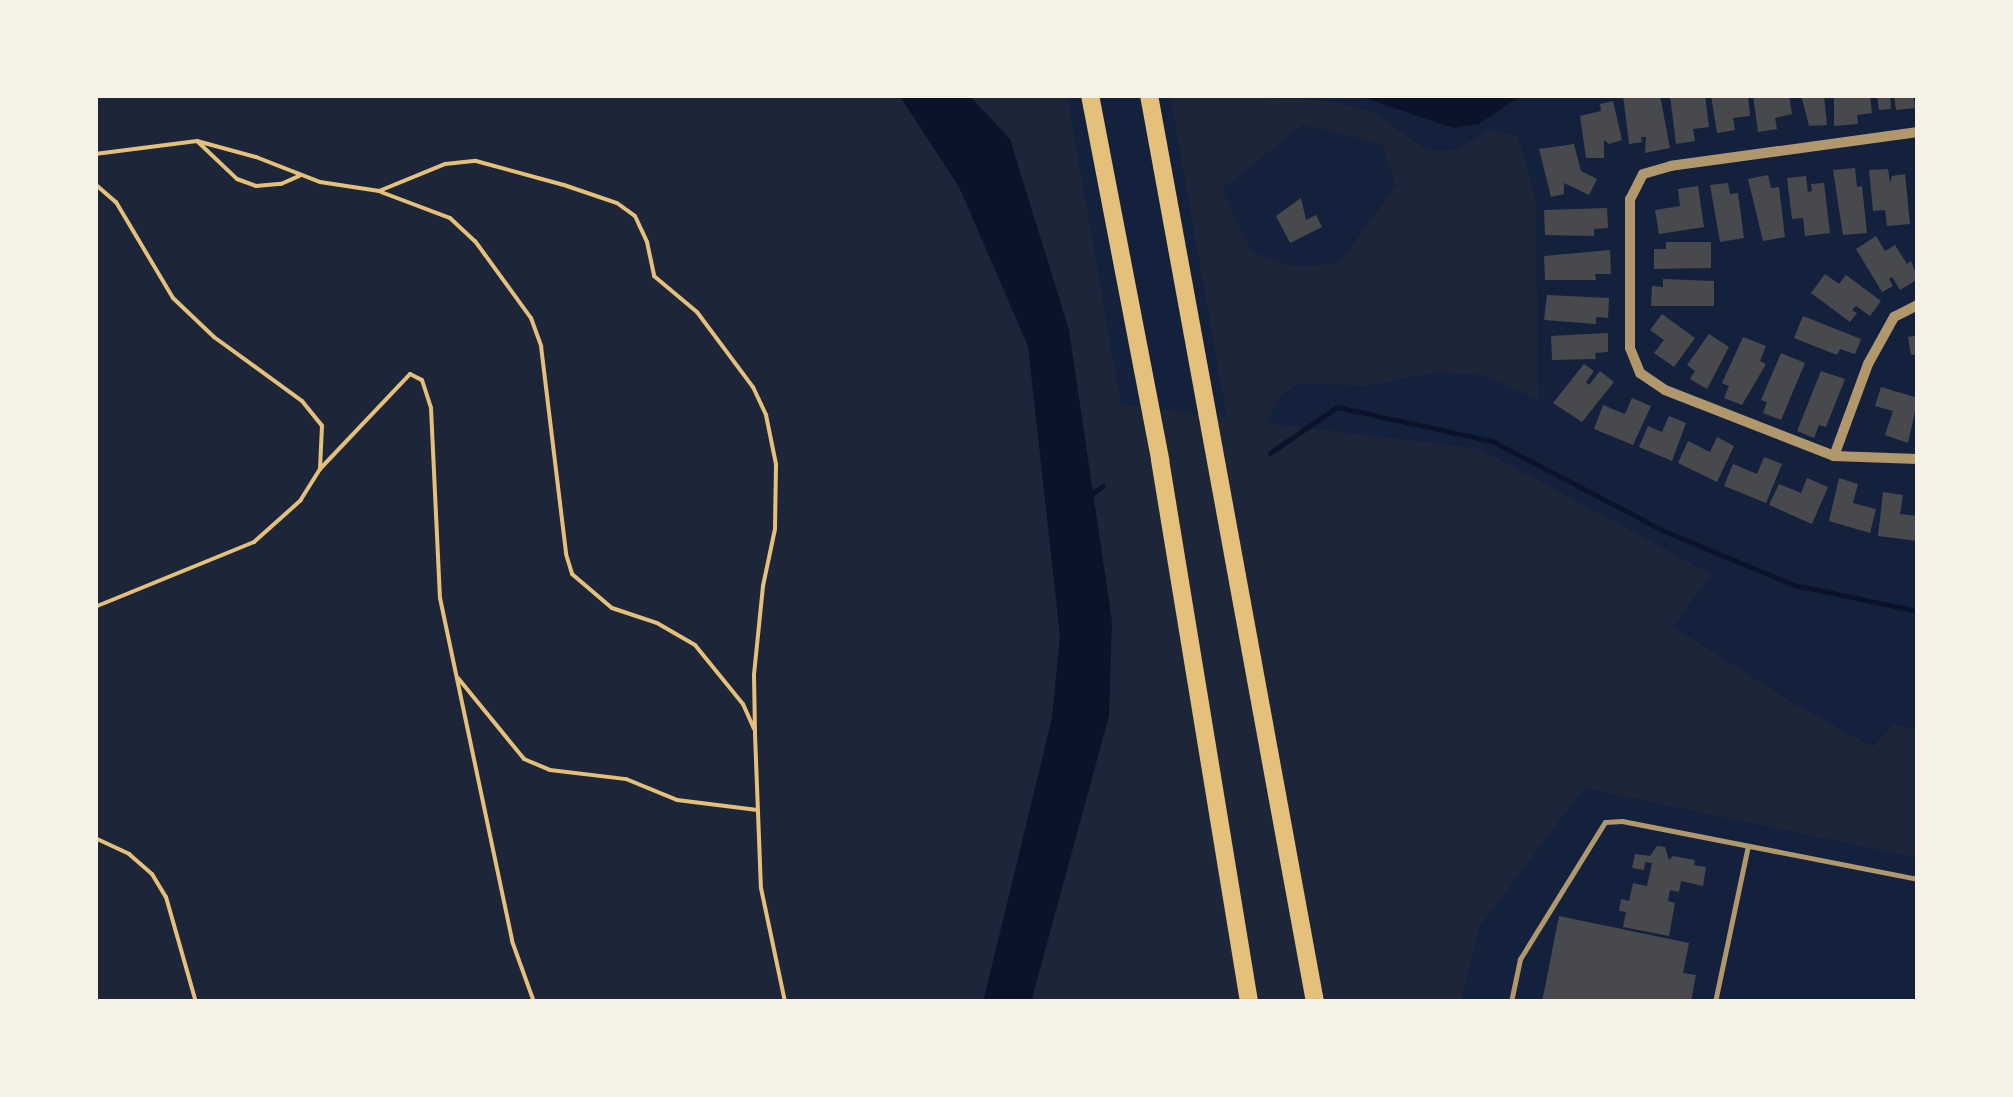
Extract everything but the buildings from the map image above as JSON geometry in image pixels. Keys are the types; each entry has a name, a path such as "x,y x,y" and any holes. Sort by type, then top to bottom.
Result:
{"highway":[{"path":"1090,95 1160,460 1249,1002"},
{"path":"1149,95 1315,1002"}],"street":[{"path":"1918,132 1670,166 1644,174 1630,199 1630,348 1640,373 1664,390 1834,456 1918,460"},
{"path":"1834,456 1868,364 1894,317 1918,305"}],"lane":[{"path":"1511,1002 1520,958 1606,822 1918,879"},
{"path":"1715,1002 1748,846"}],"path":[{"path":"197,141 226,170 256,186 281,184 298,176"},
{"path":"95,154 197,141 256,157 298,176 347,189 379,191 450,218 474,241 530,318 541,346 566,554 572,574 612,608 658,623 695,645 744,704 755,734"},
{"path":"379,191 444,164 476,161 564,184 617,203 635,216 648,242 654,276 697,312 753,387 766,416 776,464 775,529 758,640 755,734 760,888 784,1002"},
{"path":"95,184 116,202 173,298 214,337 302,402 322,426 320,469"},
{"path":"95,607 254,542 301,500 320,469 410,374 422,380 431,408 440,598 512,941 534,1002"},
{"path":"457,676 524,759 550,770 626,779 677,800 757,810"},
{"path":"95,838 129,854 152,874 166,897 196,1002"}],"shaded area":[{"path":"95,95 1067,95 1121,404 1227,418 1170,95 1323,100 1371,111 1428,151 1455,150 1491,130 1518,136 1536,200 1538,400 1486,376 1438,372 1366,386 1299,383 1279,397 1267,423 1480,449 1711,574 1673,627 1793,703 1873,747 1894,724 1918,730 1918,858 1584,788 1480,926 1461,1002 95,1002","holes":["1303,124 1382,144 1396,186 1339,263 1295,267 1251,251 1222,189"]},
{"path":"899,95 969,95 1010,139 1069,330 1112,621 1109,716 1031,1002 983,1002 1052,718 1060,636 1028,346 959,187"},
{"path":"1356,95 1522,95 1479,124 1453,128"}],"waterway":[{"path":"1270,453 1337,407 1492,441 1664,531 1794,585 1918,611"},
{"path":"1089,496 1103,486"}]}
